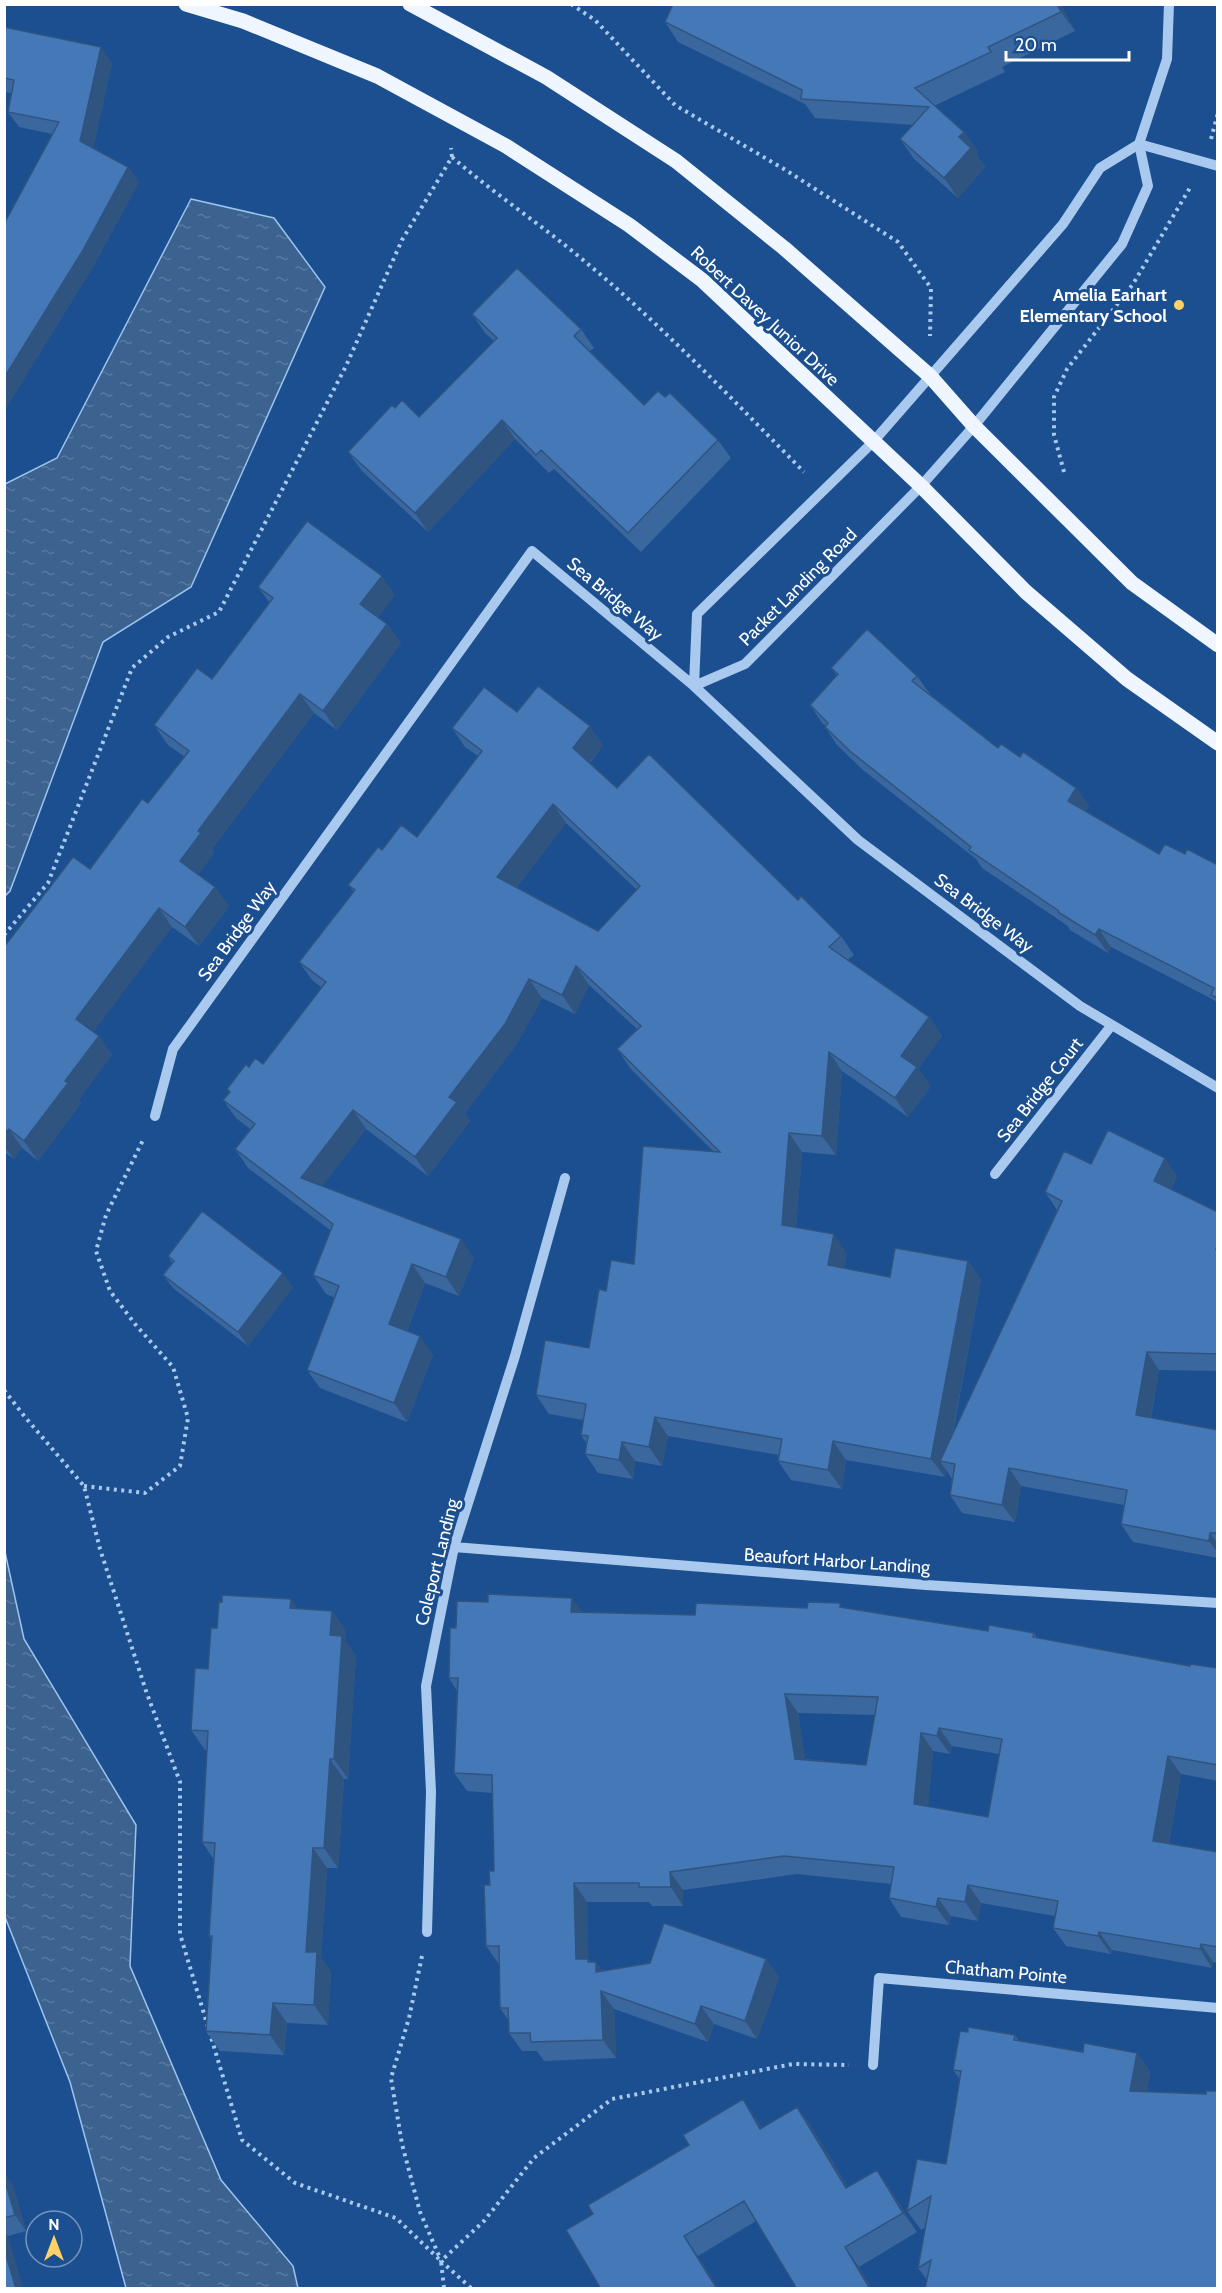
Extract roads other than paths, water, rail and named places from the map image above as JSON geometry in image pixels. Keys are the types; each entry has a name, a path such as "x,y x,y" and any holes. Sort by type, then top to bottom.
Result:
{"main road":[{"name":"Robert Davey Junior Drive","path":"186,4 243,21 377,76 506,146 629,225 702,280 921,486 1026,592 1126,679 1218,743"},
{"path":"410,4 546,77 676,161 784,248 930,376 974,426 1132,584 1218,645"}],"street":[{"path":"694,686 697,614 873,442 1063,224 1100,168 1139,144 1167,59 1169,4"},
{"path":"1139,144 1218,166"},
{"name":"Packet Landing Road","path":"694,686 746,664 921,486 974,426 1122,244 1148,186 1139,144"},
{"name":"Sea Bridge Way","path":"155,1116 173,1049 532,551 694,686 858,840 1080,1006 1218,1088"},
{"name":"Sea Bridge Court","path":"995,1174 1112,1026"},
{"name":"Coleport Landing","path":"428,1932 431,1792 426,1686 454,1547 515,1356 565,1178"},
{"name":"Beaufort Harbor Landing","path":"454,1547 926,1585 1218,1603"},
{"name":"Chatham Pointe","path":"873,2065 879,1978 1218,2008"}],"water":[{"path":"191,199 274,218 325,287 191,587 103,642 10,891 5,896 5,484 57,458"},
{"path":"5,1552 24,1639 136,1825 130,1966 221,2180 293,2266 298,2288 126,2288 70,2082 5,1917"}],"place":[{"name":"Amelia Earhart Elementary School","path":"1179,305"}]}
